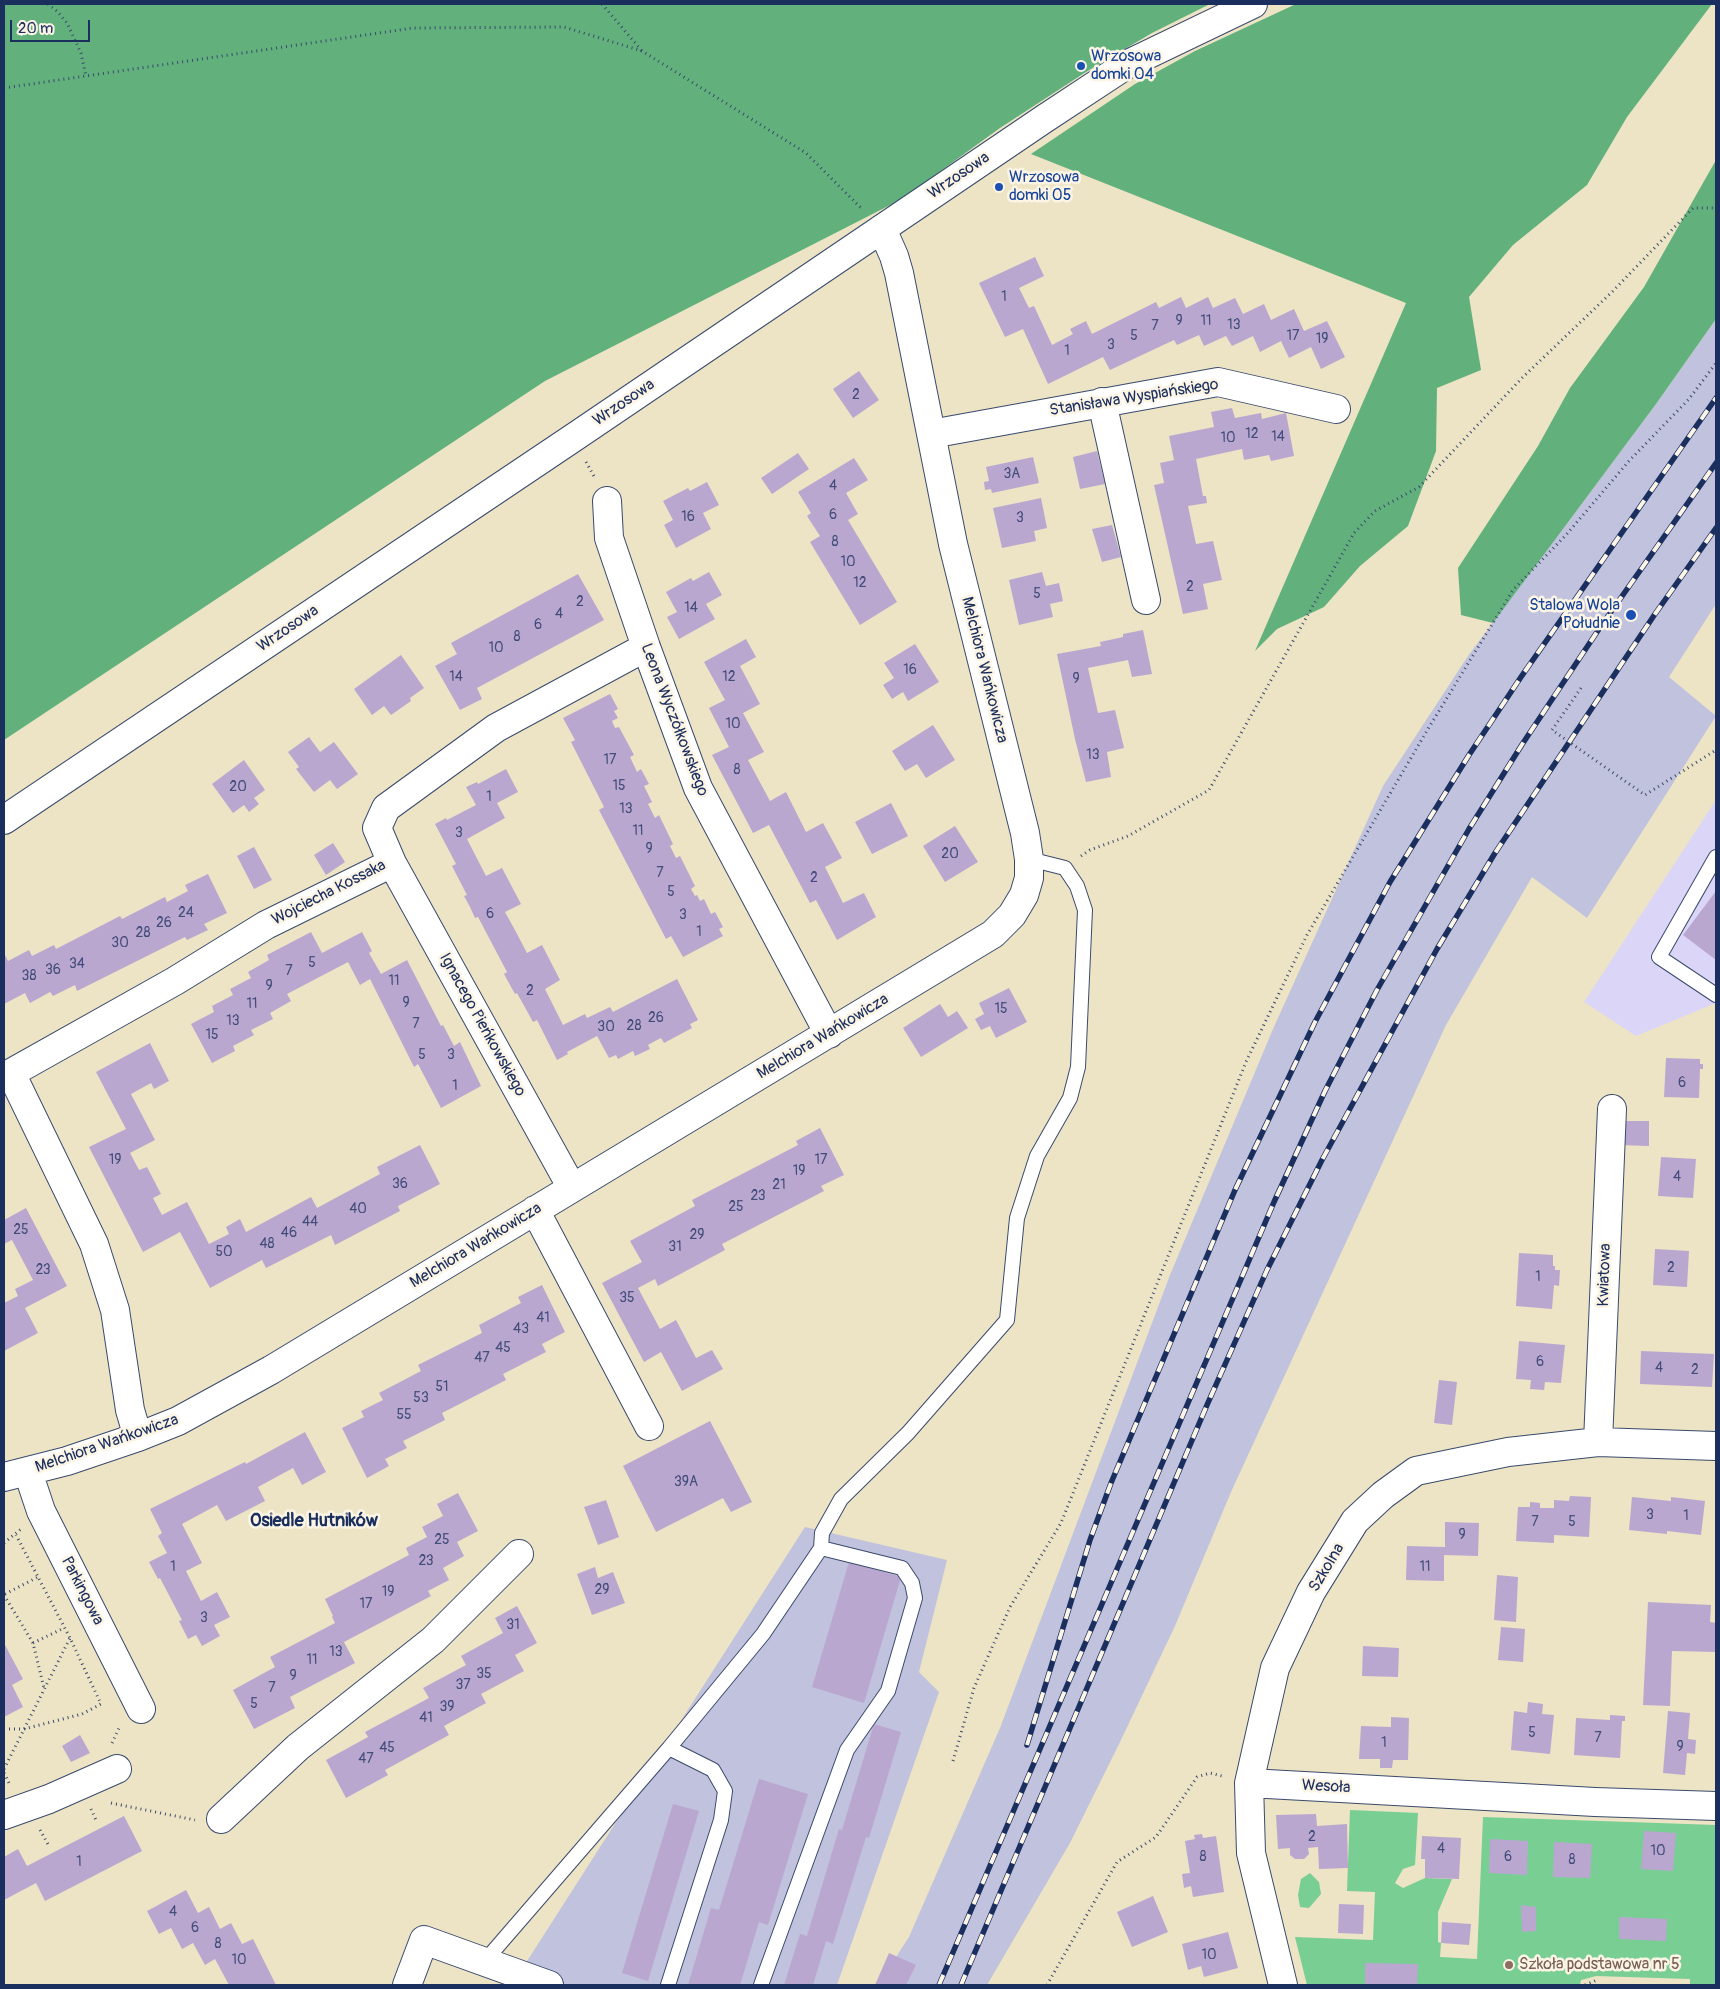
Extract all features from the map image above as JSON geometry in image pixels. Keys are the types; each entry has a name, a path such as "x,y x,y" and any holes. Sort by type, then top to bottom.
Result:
{"street":[{"name":"Wrzosowa","path":"4,820 1126,65 1253,4"},
{"name":"Melchiora Wańkowicza","path":"16,1474 138,1437 178,1421 271,1370 994,934 1012,915 1024,895 1030,878 1026,833 953,544 899,273 882,229"},
{"name":"Stanisława Wyspiańskiego","path":"931,434 1218,382 1336,409"},
{"path":"1102,402 1146,600"},
{"name":"Leona Wyczółkowskiego","path":"607,501 609,538 646,647 698,788 829,1034"},
{"name":"Wojciecha Kossaka","path":"7,1075 175,981 266,925 392,863 377,828 386,808 496,728 646,647"},
{"name":"Ignacego Pieńkowskiego","path":"392,863 572,1188"},
{"path":"7,1075 94,1244 115,1310 130,1410 138,1437"},
{"name":"Kwiatowa","path":"1598,1442 1612,1109"},
{"path":"535,1210 649,1426"},
{"name":"Szkolna","path":"1283,1985 1251,1853 1249,1783 1275,1668 1311,1592 1355,1521 1383,1495 1416,1471 1508,1452 1598,1442 1716,1446"},
{"name":"Parkingowa","path":"16,1474 41,1511 136,1700"},
{"path":"209,1820 433,1640 519,1554"},
{"path":"4,1815 49,1799 95,1800 116,1769"},
{"name":"Wesoła","path":"1249,1783 1595,1802 1716,1806"},
{"path":"407,1985 424,1940 549,1985"}],"lane":[{"path":"1716,857 1659,957 1716,995"},
{"path":"484,1962 669,1748 763,1634 821,1548 822,1533 840,1499 908,1433 1007,1320 1017,1218 1037,1156 1070,1098 1078,1067 1085,910 1077,886 1065,868 1029,859"},
{"path":"762,1985 847,1750 888,1691 915,1598 912,1582 902,1568 821,1548"},
{"path":"668,1985 721,1820 725,1791 713,1770 669,1748"}],"path":[{"path":"48,4 58,11 67,23 81,53 86,76"},
{"path":"602,4 642,51"},
{"path":"4,88 413,28 564,27 642,51 806,153 882,229"},
{"path":"1065,868 1090,850 1128,836 1209,790 1354,533 1375,511 1419,487 1522,378 1614,291 1693,208 1716,208"},
{"path":"953,1761 978,1680 1010,1607 1061,1523 1246,1062 1307,935 1428,729 1513,590 1566,535 1629,461 1689,399 1716,363"},
{"path":"573,438 607,501"},
{"path":"1581,688 1552,730 1645,795 1716,750"},
{"path":"4,1729 24,1729 82,1714 101,1704 70,1638 16,1535"},
{"path":"38,1577 4,1594 33,1643 44,1688"},
{"path":"33,1643 64,1628"},
{"path":"4,1768 70,1638"},
{"path":"96,1820 95,1800 104,1758 127,1710 136,1700"},
{"path":"1047,1985 1117,1862 1156,1837 1197,1777 1210,1773 1249,1783"},
{"path":"82,1811 95,1800 209,1820"},
{"path":"1585,1985 1596,1980"}],"shaded area":[{"path":"1716,319 1716,604 1669,677 1716,716 1587,918 1532,877 1446,1025 1231,1492 1175,1626 1120,1742 1070,1843 987,1985 878,1985 909,1937 1000,1728 1170,1275 1273,1029 1383,786 1468,656 1656,404"},
{"path":"1716,800 1716,1003 1636,1036 1584,1002"},
{"path":"805,1527 947,1560 919,1672 939,1692 837,1985 519,1985 513,1983"}],"green space":[{"path":"4,4 1210,4 1152,33 1086,72 1000,128 902,199 545,381 4,740"},
{"path":"1296,4 1712,4 1627,117 1587,185 1513,245 1469,297 1481,370 1437,388 1436,451 1408,526 1360,566 1324,607 1277,629 1255,651 1406,303 1031,154 1135,84 1195,51"},
{"path":"1716,160 1716,319 1656,404 1493,623 1461,615 1458,568 1538,446 1570,388 1644,287"},
{"path":"1350,1810 1418,1813 1415,1865 1403,1869 1395,1883 1403,1888 1425,1878 1452,1879 1438,1912 1438,1942 1441,1943 1440,1957 1477,1959 1483,1817 1716,1825 1716,1985 1690,1985 1690,1979 1596,1976 1581,1980 1580,1985 1307,1985 1295,1937 1373,1940 1375,1892 1347,1891"},
{"path":"1310,1873 1319,1882 1321,1894 1309,1908 1300,1907 1298,1895 1301,1879"}],"building":[{"path":"1035,257 1044,276 1019,288 1029,308 1034,306 1052,345 1073,334 1070,329 1086,321 1092,334 1156,302 1159,308 1181,297 1186,308 1208,297 1213,308 1235,298 1243,314 1264,304 1271,320 1294,309 1304,331 1327,321 1345,357 1321,369 1311,347 1289,358 1281,341 1260,352 1253,336 1232,346 1226,336 1204,346 1199,335 1177,345 1174,340 1110,370 1103,357 1048,384 1023,329 1005,337 979,283"},
{"path":"859,371 879,400 853,418 833,389"},
{"path":"1232,408 1235,418 1261,413 1262,419 1286,413 1294,456 1271,461 1269,455 1244,460 1242,449 1196,459 1203,496 1206,496 1207,503 1188,506 1196,544 1213,541 1222,580 1203,584 1208,609 1183,614 1154,485 1164,483 1160,463 1174,460 1169,436 1214,427 1211,412"},
{"path":"1097,451 1105,484 1080,489 1073,457"},
{"path":"798,453 809,469 772,494 761,478"},
{"path":"1033,457 1039,483 992,493 991,489 985,490 984,482 989,481 986,467"},
{"path":"854,458 868,480 846,493 858,514 848,520 897,602 860,625 810,542 820,536 807,516 811,513 798,492"},
{"path":"707,482 719,505 703,513 711,529 676,548 664,525 673,520 663,501 688,488 690,491"},
{"path":"1041,498 1047,528 1034,531 1036,541 1002,548 993,508"},
{"path":"1112,525 1121,557 1102,562 1092,529"},
{"path":"709,572 722,595 706,604 715,619 679,639 667,617 677,612 666,592 691,578 693,581"},
{"path":"1042,572 1046,586 1059,583 1063,601 1050,604 1053,617 1019,625 1009,580"},
{"path":"578,574 604,620 477,688 482,699 460,710 435,666 457,654 451,643"},
{"path":"1143,630 1152,674 1132,677 1128,660 1088,668 1098,713 1115,710 1124,748 1107,752 1111,777 1086,782 1057,654 1101,646 1100,642 1123,637 1123,634"},
{"path":"746,639 756,657 740,666 760,704 743,713 764,752 748,760 770,801 786,792 806,832 823,823 842,858 825,867 843,903 864,893 876,917 837,940 816,900 810,903 769,825 753,833 712,755 729,747 709,708 725,700 704,662"},
{"path":"915,644 939,682 908,701 903,692 892,699 883,685 894,678 884,663"},
{"path":"401,655 424,688 410,698 411,701 391,715 384,706 372,715 354,689"},
{"path":"610,694 618,709 614,711 618,718 612,721 615,728 619,727 634,755 630,757 637,772 641,769 649,784 644,786 652,802 648,804 655,818 659,815 673,844 670,846 676,858 680,856 695,886 691,889 695,896 697,895 700,901 704,899 711,914 715,912 723,927 719,929 723,936 683,957 671,936 666,939 599,810 604,807 571,742 575,740 563,718"},
{"path":"933,725 955,760 926,778 917,764 905,771 892,751"},
{"path":"309,737 320,752 334,742 358,774 337,789 330,780 314,792 296,769 299,767 288,752"},
{"path":"244,760 265,790 254,798 259,804 249,812 244,805 233,813 212,784"},
{"path":"506,769 518,792 497,803 505,818 467,839 486,876 502,868 521,904 505,912 527,953 542,945 560,980 545,989 563,1025 585,1014 587,1018 610,1007 613,1012 677,979 698,1020 690,1024 692,1028 664,1043 661,1038 648,1045 650,1049 635,1056 633,1051 618,1059 616,1055 609,1058 597,1036 567,1052 568,1054 557,1060 537,1020 533,1022 517,993 515,994 504,974 507,972 478,917 475,918 464,896 467,895 452,866 456,864 435,824 476,805 466,787 477,782 478,784"},
{"path":"891,803 908,836 872,854 855,822"},
{"path":"955,826 978,862 945,882 923,846"},
{"path":"333,843 345,862 326,875 314,855"},
{"path":"254,847 272,880 254,889 237,856"},
{"path":"208,874 227,913 204,924 208,930 187,940 185,937 77,991 75,985 53,996 50,992 30,1003 25,993 4,1004 4,953 8,961 29,950 32,956 54,945 56,949 120,916 122,919 165,897 167,902 188,891 185,885"},
{"path":"1716,891 1716,960 1683,935"},
{"path":"311,932 322,953 362,932 372,951 369,953 381,974 407,960 441,1026 443,1025 454,1046 460,1042 481,1086 441,1108 418,1064 414,1067 370,979 360,985 348,962 287,994 291,1001 270,1013 273,1019 251,1030 254,1035 233,1046 235,1051 212,1063 191,1024 214,1012 212,1006 233,995 230,989 251,978 248,972 269,960 267,955"},
{"path":"1009,988 1027,1022 996,1038 990,1026 981,1030 975,1019 984,1014 979,1003"},
{"path":"940,1004 948,1017 957,1011 968,1028 921,1057 903,1028"},
{"path":"150,1043 169,1081 154,1089 151,1083 131,1094 155,1140 130,1153 139,1170 147,1167 161,1194 153,1198 162,1215 187,1202 209,1244 229,1234 226,1227 240,1219 246,1232 311,1197 317,1208 380,1174 377,1167 420,1145 440,1184 398,1206 400,1211 335,1245 331,1235 266,1268 262,1260 210,1288 180,1232 143,1252 89,1147 126,1129 96,1072"},
{"path":"1666,1058 1700,1059 1703,1069 1700,1069 1699,1098 1664,1097"},
{"path":"1620,1121 1649,1121 1649,1146 1619,1145"},
{"path":"820,1128 844,1175 821,1186 824,1191 722,1244 725,1250 658,1286 655,1279 638,1288 660,1329 676,1320 696,1358 712,1350 723,1369 682,1391 661,1352 644,1362 602,1283 642,1262 630,1241 695,1206 692,1200 798,1145 796,1141"},
{"path":"1661,1157 1696,1159 1693,1198 1658,1196"},
{"path":"26,1208 67,1286 25,1308 38,1333 4,1351 4,1303 18,1296 15,1289 33,1280 12,1240 4,1244 4,1220"},
{"path":"1655,1249 1689,1251 1687,1287 1653,1285"},
{"path":"1519,1253 1553,1255 1553,1266 1555,1266 1555,1270 1560,1270 1559,1286 1554,1285 1552,1309 1516,1306"},
{"path":"542,1285 565,1332 542,1344 546,1352 503,1374 506,1380 442,1413 445,1420 403,1441 407,1448 385,1459 389,1466 367,1478 342,1428 364,1417 361,1411 383,1400 379,1393 421,1371 418,1365 482,1333 479,1325 521,1303 518,1297"},
{"path":"1519,1341 1565,1345 1561,1383 1545,1382 1544,1390 1530,1389 1531,1380 1516,1379"},
{"path":"1641,1351 1714,1354 1712,1387 1640,1384"},
{"path":"1439,1380 1457,1382 1452,1425 1434,1423"},
{"path":"710,1421 752,1502 731,1512 723,1498 656,1532 623,1466"},
{"path":"305,1432 326,1472 302,1485 293,1468 258,1487 265,1501 226,1521 217,1505 182,1524 202,1563 186,1571 201,1601 217,1592 230,1617 214,1625 220,1636 202,1646 196,1635 188,1639 179,1621 182,1620 160,1578 158,1579 149,1562 167,1553 158,1536 162,1533 150,1509 245,1462 246,1464"},
{"path":"458,1493 478,1531 457,1542 464,1556 443,1568 449,1580 428,1591 431,1596 344,1642 355,1663 290,1697 295,1708 254,1729 233,1690 275,1667 270,1657 335,1623 325,1599 409,1555 406,1548 427,1537 422,1527 443,1516 437,1504"},
{"path":"1570,1496 1591,1497 1589,1537 1554,1535 1554,1543 1516,1541 1518,1507 1530,1507 1530,1502 1540,1503 1540,1508 1554,1508 1554,1500 1569,1501"},
{"path":"1632,1497 1671,1501 1671,1497 1705,1501 1701,1535 1667,1531 1667,1534 1629,1530"},
{"path":"606,1500 619,1537 598,1545 584,1507"},
{"path":"1445,1522 1479,1523 1478,1556 1444,1555 1444,1581 1406,1580 1407,1546 1445,1547"},
{"path":"849,1562 901,1577 864,1703 812,1687"},
{"path":"595,1567 598,1578 613,1572 625,1603 592,1615 577,1574"},
{"path":"1497,1575 1518,1577 1516,1622 1494,1620"},
{"path":"1648,1602 1711,1605 1710,1622 1716,1623 1716,1652 1672,1651 1670,1706 1643,1705"},
{"path":"517,1606 537,1643 515,1655 524,1671 481,1694 486,1703 444,1726 449,1735 385,1770 388,1775 346,1798 326,1760 368,1737 365,1732 429,1698 423,1688 466,1665 461,1656 503,1633 495,1618"},
{"path":"1501,1627 1525,1629 1523,1662 1498,1660"},
{"path":"4,1643 23,1679 12,1685 23,1707 4,1717"},
{"path":"1363,1646 1399,1648 1398,1677 1362,1676"},
{"path":"1528,1702 1543,1704 1542,1714 1554,1715 1550,1754 1511,1750 1514,1711 1527,1713"},
{"path":"1668,1711 1690,1713 1688,1739 1696,1740 1695,1754 1687,1753 1685,1775 1663,1773"},
{"path":"1610,1715 1625,1716 1625,1721 1622,1721 1620,1758 1574,1755 1576,1718 1610,1720"},
{"path":"1391,1717 1409,1718 1408,1760 1393,1760 1392,1768 1380,1768 1380,1759 1359,1759 1361,1726 1391,1727"},
{"path":"874,1724 901,1732 869,1838 866,1837 833,1944 826,1941 813,1985 784,1985 800,1934 807,1936 839,1829 842,1830"},
{"path":"80,1735 90,1753 71,1762 62,1746"},
{"path":"759,1779 808,1794 768,1925 759,1922 740,1985 688,1985 711,1908 719,1910"},
{"path":"673,1804 699,1811 648,1981 622,1973"},
{"path":"1316,1814 1317,1826 1347,1824 1348,1868 1319,1869 1318,1847 1308,1848 1309,1854 1304,1859 1295,1859 1290,1855 1290,1848 1278,1849 1276,1815"},
{"path":"124,1816 142,1851 45,1901 36,1883 4,1900 4,1857 18,1849 27,1866"},
{"path":"1644,1831 1676,1833 1673,1871 1641,1869"},
{"path":"1202,1834 1203,1838 1216,1836 1224,1892 1193,1897 1191,1886 1184,1888 1182,1874 1190,1873 1185,1841 1195,1839 1194,1835"},
{"path":"1422,1836 1461,1838 1459,1879 1425,1878 1425,1859 1421,1859"},
{"path":"1490,1839 1528,1841 1527,1875 1489,1873"},
{"path":"1554,1842 1592,1844 1590,1878 1553,1877"},
{"path":"186,1890 198,1913 209,1907 220,1929 231,1923 242,1944 253,1939 276,1985 229,1985 215,1959 205,1965 193,1943 182,1949 171,1928 159,1934 147,1911"},
{"path":"1153,1896 1168,1932 1132,1947 1117,1912"},
{"path":"1339,1904 1364,1905 1363,1934 1338,1933"},
{"path":"1521,1905 1536,1907 1536,1931 1522,1932"},
{"path":"1619,1917 1667,1919 1666,1941 1619,1939"},
{"path":"1442,1922 1471,1924 1469,1945 1441,1943"},
{"path":"1228,1932 1238,1968 1204,1977 1201,1966 1188,1970 1182,1944"},
{"path":"889,1953 916,1965 906,1985 875,1985"},
{"path":"1365,1963 1418,1964 1417,1985 1365,1985"}],"railway":[{"path":"1027,1745 1090,1540 1111,1483 1235,1190 1315,1022 1390,882 1469,755 1521,677 1716,398"},
{"path":"939,1985 1274,1202 1325,1091 1377,990 1469,829 1523,743 1601,626 1716,463"},
{"path":"961,1985 1207,1405 1267,1270 1322,1160 1437,949 1495,853 1655,614 1716,528"}],"place":[{"name":"Wrzosowa domki 04","path":"1081,66"},
{"name":"Wrzosowa domki 05","path":"999,187"},
{"name":"Stalowa Wola Południe","path":"1631,615"},
{"name":"Szkoła podstawowa nr 5","path":"1509,1965"}],"district":[{"name":"Osiedle Hutników","path":"314,1521"}]}
